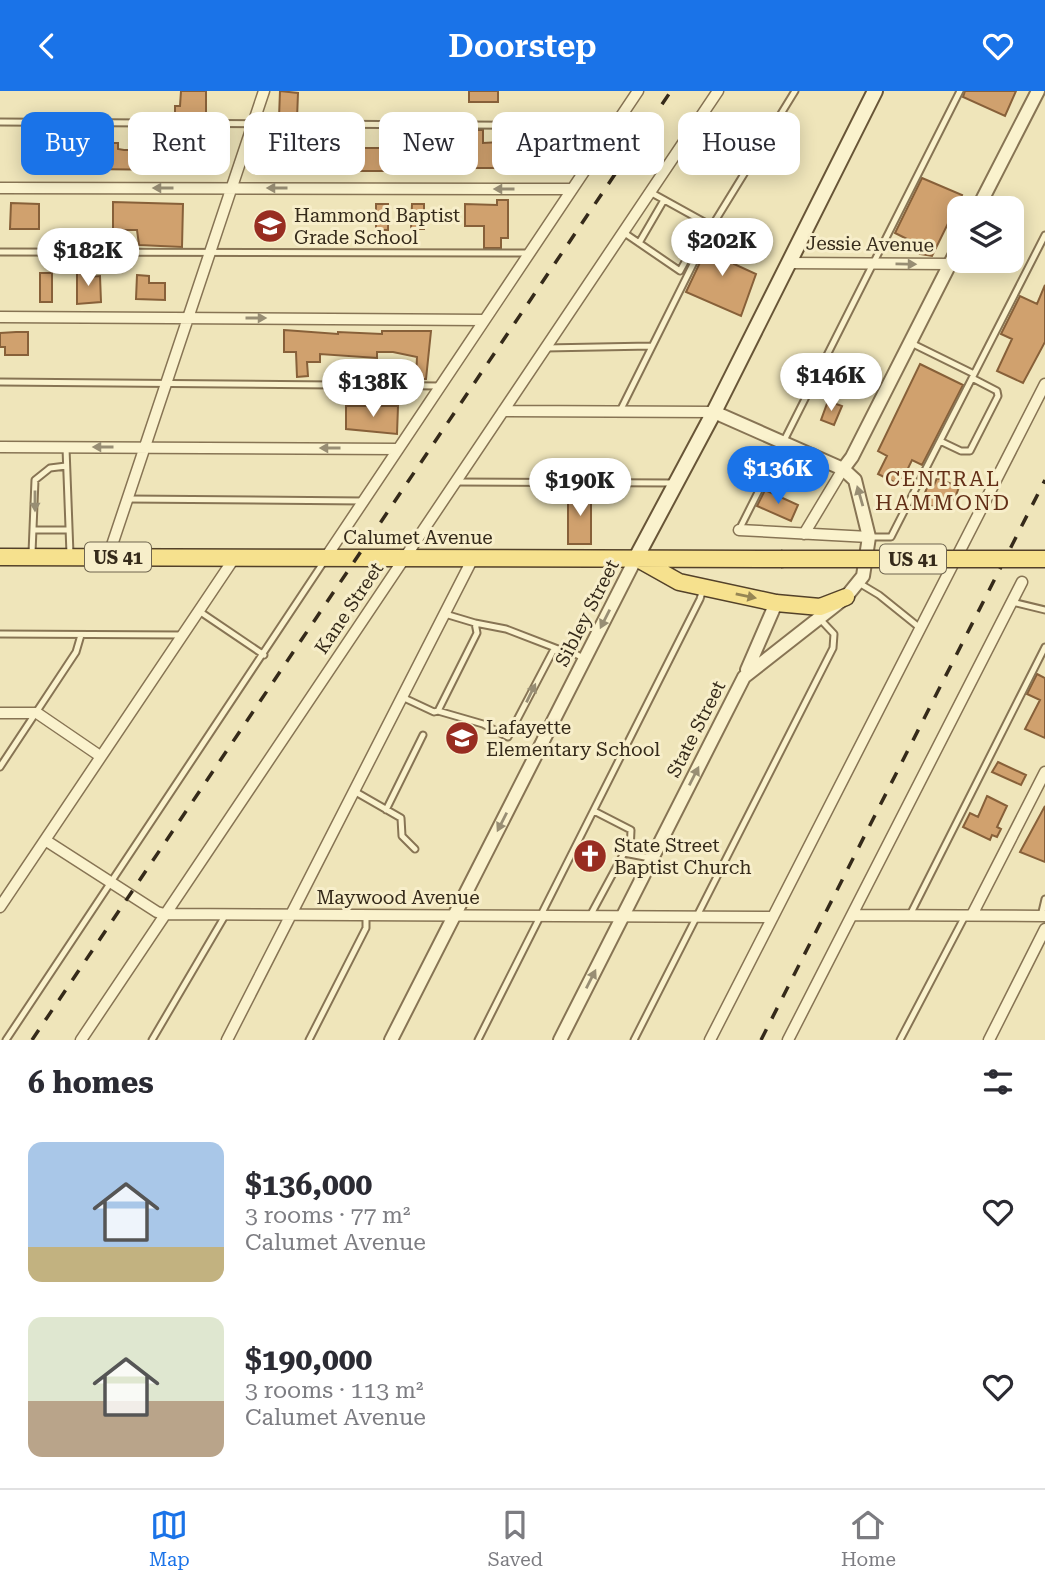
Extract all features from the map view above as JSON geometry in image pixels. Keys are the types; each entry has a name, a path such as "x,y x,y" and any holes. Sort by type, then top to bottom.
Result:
{"main road":[{"name":"Sibley Street","path":"636,558 714,412 875,91"},
{"name":"Calumet Avenue","path":"0,557 1045,559"},
{"path":"636,558 679,582 776,603 820,607 846,597"}],"street":[{"path":"257,112 264,91"},
{"path":"624,112 638,91"},
{"name":"Kane Street","path":"81,1040 718,91"},
{"path":"984,196 1038,91"},
{"path":"108,557 244,151"},
{"path":"326,558 582,175"},
{"path":"0,188 572,189"},
{"name":"Jessie Avenue","path":"789,263 947,264"},
{"path":"804,534 852,457 947,270"},
{"path":"0,317 484,320"},
{"path":"710,1040 1045,384"},
{"path":"503,411 714,412 843,469"},
{"path":"0,447 398,449"},
{"name":"State Street","path":"560,1040 744,677 846,597 859,583 866,569 869,537 855,481 843,469"},
{"path":"738,530 869,537"},
{"path":"0,907 235,557"},
{"path":"226,1040 473,558"},
{"name":"Sibley Street","path":"391,1040 636,558"},
{"path":"788,1040 1022,582"},
{"path":"744,677 776,603"},
{"path":"0,713 37,713 100,757"},
{"path":"969,915 1045,772"},
{"path":"45,840 164,914"},
{"name":"Maywood Avenue","path":"164,914 773,917"},
{"path":"852,915 1043,916"},
{"path":"989,1040 1045,929"}],"lane":[{"path":"680,271 795,91"},
{"path":"738,530 960,91"},
{"path":"0,122 244,123"},
{"path":"365,124 492,125"},
{"path":"650,192 709,225"},
{"path":"639,243 664,200"},
{"path":"620,411 687,276 709,225"},
{"path":"623,232 687,276"},
{"path":"869,537 891,537 1045,235"},
{"path":"0,252 529,253"},
{"path":"910,343 997,391 998,396 970,451 961,451 940,441"},
{"path":"545,348 650,346"},
{"path":"0,382 440,386"},
{"path":"66,447 70,557"},
{"path":"32,557 36,480 50,468 65,466"},
{"path":"455,482 676,483"},
{"path":"127,499 363,501"},
{"path":"34,530 68,530"},
{"path":"6,1040 326,558"},
{"path":"859,583 879,595 920,628"},
{"path":"478,1040 700,599 703,587"},
{"path":"1012,603 1045,611"},
{"path":"199,611 264,655"},
{"path":"444,614 506,629 585,659"},
{"path":"634,1040 833,648 834,635 820,619"},
{"path":"438,711 476,640 475,623"},
{"path":"0,634 183,635"},
{"path":"0,767 76,652 81,635"},
{"path":"909,915 1045,647"},
{"path":"402,697 434,712 483,724 504,737 511,736 550,654 558,649"},
{"path":"386,810 423,735"},
{"path":"354,791 401,818 402,836 415,849"},
{"path":"594,811 631,830 630,852"},
{"path":"590,916 624,853 630,852 652,859"},
{"path":"1043,916 1045,899"},
{"path":"152,1040 226,914"},
{"path":"309,1040 366,928 366,915"},
{"path":"900,1040 969,915"}],"building":[{"path":"181,91 206,91 206,112 175,112 175,106 180,106"},
{"path":"280,91 298,93 297,112 279,112"},
{"path":"469,91 498,91 498,102 469,102"},
{"path":"965,91 1016,91 1005,116 963,97"},
{"path":"478,130 483,130 483,143 492,142 492,168 478,168"},
{"path":"114,143 118,143 118,149 128,150 128,169 114,169"},
{"path":"365,148 379,148 379,171 365,171"},
{"path":"922,178 962,195 947,196 947,226 932,256 920,254 923,247 895,233"},
{"path":"497,200 508,200 508,238 501,238 501,248 484,248 484,226 465,226 465,204 497,205"},
{"path":"113,202 183,204 182,247 139,245 137,230 113,230"},
{"path":"11,203 39,204 39,229 10,229"},
{"path":"376,204 388,204 388,230 376,230"},
{"path":"412,204 424,204 424,229 411,229"},
{"path":"713,235 741,248 734,264 756,274 741,316 686,292"},
{"path":"77,269 88,269 88,277 100,276 101,302 77,304"},
{"path":"40,273 52,273 52,302 40,302"},
{"path":"137,275 149,276 149,283 165,283 165,300 136,299"},
{"path":"1045,285 1045,342 1023,383 997,371 1012,339 1001,334 1020,296 1037,304"},
{"path":"284,330 338,334 431,331 426,379 416,379 417,357 393,352 377,352 377,358 320,354 320,362 307,362 308,376 297,377 296,352 284,352"},
{"path":"28,332 28,355 5,355 5,347 0,347 0,333"},
{"path":"920,364 963,385 922,465 912,460 900,485 878,474 887,456 878,451"},
{"path":"828,401 842,406 834,425 821,420"},
{"path":"346,406 398,406 397,434 346,429"},
{"path":"937,478 959,487 954,501 946,498 941,510 921,502 929,483 934,485"},
{"path":"765,490 798,505 791,521 757,506"},
{"path":"568,492 591,492 591,544 568,544"},
{"path":"1037,674 1045,678 1045,738 1025,729 1040,700 1027,694"},
{"path":"998,762 1026,775 1021,785 992,772"},
{"path":"987,796 1007,806 997,827 1001,829 997,837 992,835 990,840 963,827 970,813 978,817"},
{"path":"1045,806 1045,862 1020,852"}],"railway":[{"path":"32,1040 671,91"},
{"path":"761,1040 1045,480"}],"place":[{"name":"Hammond Baptist Grade School","path":"270,226"},
{"name":"Lafayette Elementary School","path":"462,738"},
{"name":"State Street Baptist Church","path":"590,856"}],"district":[{"name":"CENTRAL HAMMOND","path":"943,491"}]}
